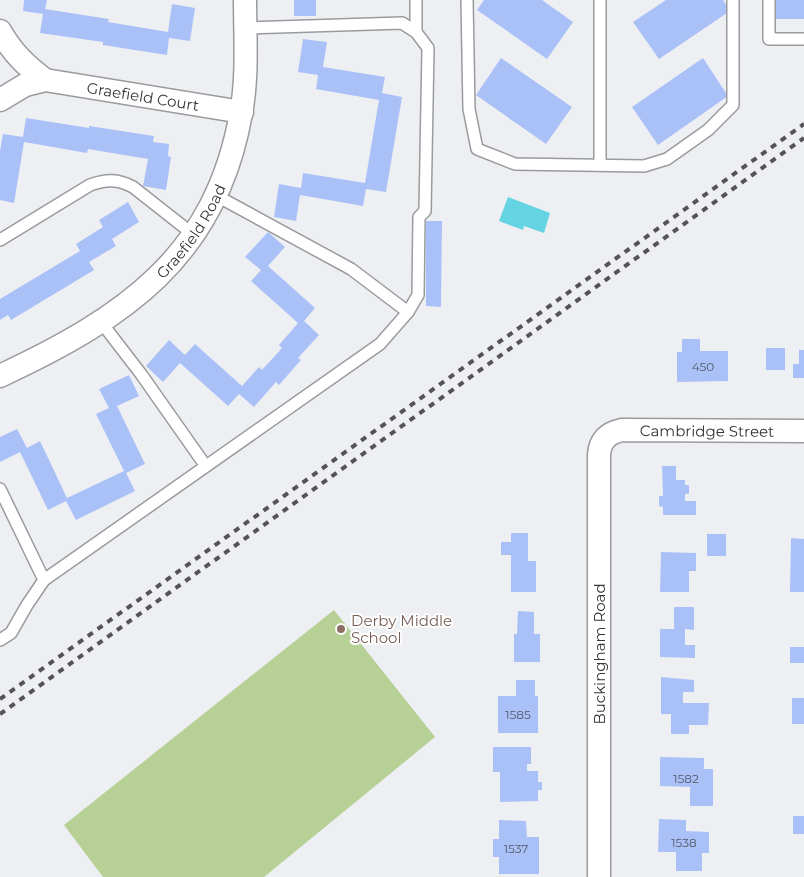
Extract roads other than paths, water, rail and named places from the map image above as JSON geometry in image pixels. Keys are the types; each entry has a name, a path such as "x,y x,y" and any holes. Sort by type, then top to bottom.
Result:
{"street":[{"name":"Graefield Road","path":"0,376 56,349 131,302 158,279 194,235 217,196 233,152 242,112 245,0"},
{"name":"Graefield Court","path":"0,32 15,55 45,80"},
{"name":"Graefield Court","path":"0,100 25,85 45,80 242,112"},
{"name":"Cambridge Street","path":"610,434 622,430 804,430"},
{"name":"Buckingham Road","path":"599,877 599,455 602,442 610,434"}],"lane":[{"path":"416,0 416,32"},
{"path":"467,0 468,109 477,149 515,164 644,166 667,159 708,130 733,106 733,0"},
{"path":"600,0 600,165"},
{"path":"769,0 770,39 804,39"},
{"path":"0,640 11,633 26,605 44,580 205,465 380,344 408,312 418,295 419,217 425,211 428,48 416,32 402,23 245,28"},
{"path":"0,240 90,185 101,181 113,180 133,187 194,235"},
{"path":"217,196 351,269 408,312"},
{"path":"101,322 142,374 205,465"},
{"path":"0,488 44,580"}],"water":[{"path":"508,197 550,213 544,233 524,226 523,230 499,221"}],"railway":[{"path":"0,699 804,124"},
{"path":"0,714 804,138"}],"place":[{"name":"Derby Middle School","path":"341,629"}]}
